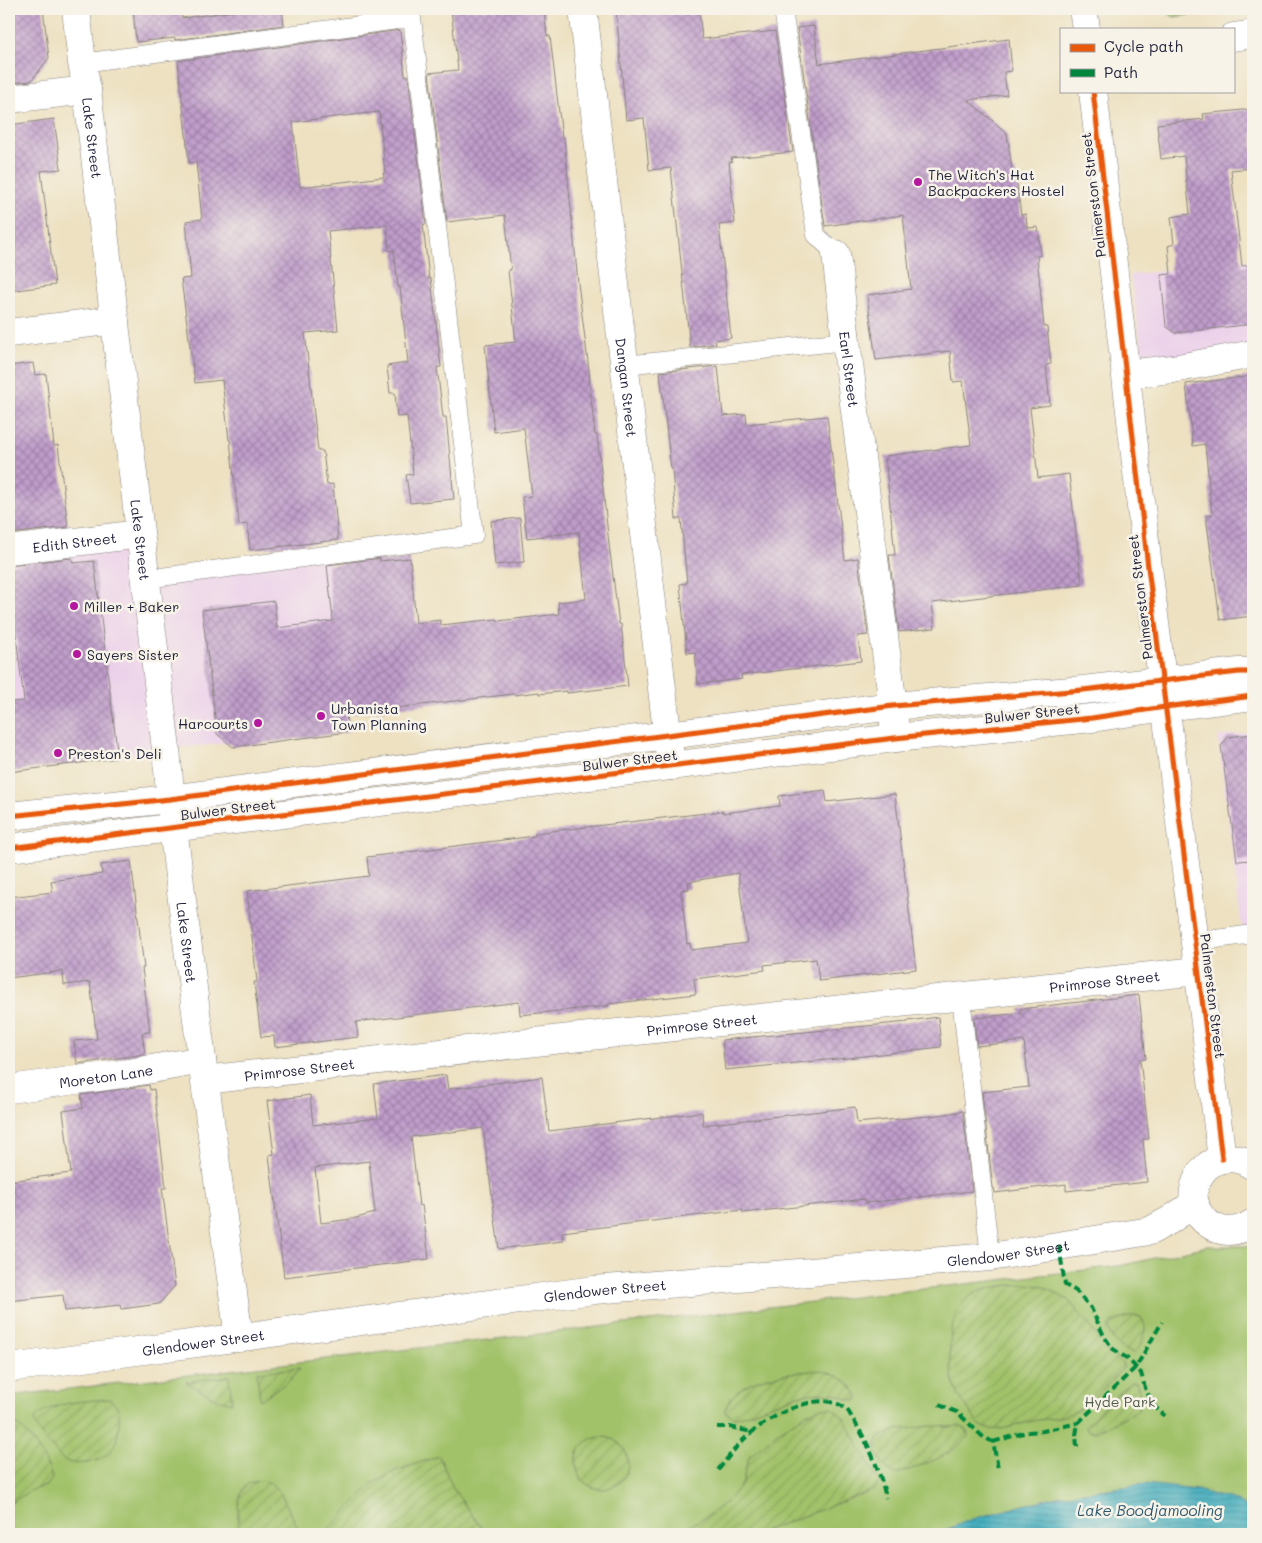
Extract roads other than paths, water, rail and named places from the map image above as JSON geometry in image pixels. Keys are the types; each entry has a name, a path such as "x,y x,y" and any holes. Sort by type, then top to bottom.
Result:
{"street":[{"name":"Lake Street","path":"76,9 146,579 166,749 173,828 239,1338"},
{"name":"Dangan Street","path":"583,9 671,766"},
{"path":"1083,9 1086,28"},
{"path":"1234,37 1253,34"},
{"path":"9,99 87,90"},
{"name":"Palmerston Street","path":"1093,92 1098,148 1222,1159"},
{"name":"Earl Street","path":"836,254 893,706 895,738"},
{"path":"9,333 115,320"},
{"path":"1126,374 1173,369 1253,354"},
{"name":"Edith Street","path":"9,550 140,534"},
{"name":"Bulwer Street","path":"9,848 895,738 1086,719 1239,672 1253,672"},
{"name":"Bulwer Street","path":"9,816 170,798 893,706 1065,692 1253,696"},
{"name":"Primrose Street","path":"203,1070 562,1039 1198,971"},
{"name":"Moreton Lane","path":"9,1089 129,1073 203,1070"},
{"path":"1253,1166 1238,1159 1222,1159 1207,1166 1201,1172 1194,1187 1195,1203 1198,1212 1204,1220 1220,1230 1239,1230 1253,1223"},
{"name":"Glendower Street","path":"9,1368 594,1290 990,1257 1150,1231 1195,1203"}],"lane":[{"name":"Earl Street","path":"783,9 816,235 836,254"},
{"path":"82,63 412,18 474,535 146,579"},
{"path":"625,365 846,341"},
{"path":"1194,942 1253,934"},
{"path":"961,997 990,1257"}],"water":[{"name":"Lake Boodjamooling","path":"1146,1484 1197,1490 1239,1502 1253,1512 1253,1534 936,1534 972,1519 1061,1495"}],"place":[{"name":"The Witch's Hat Backpackers Hostel","path":"918,182"},
{"name":"Miller + Baker","path":"74,606"},
{"name":"Sayers Sister","path":"77,654"},
{"name":"Urbanista Town Planning","path":"321,716"},
{"name":"Harcourts","path":"258,723"},
{"name":"Preston's Deli","path":"58,753"}],"park label":[{"name":"Hyde Park","path":"1120,1401"}]}
